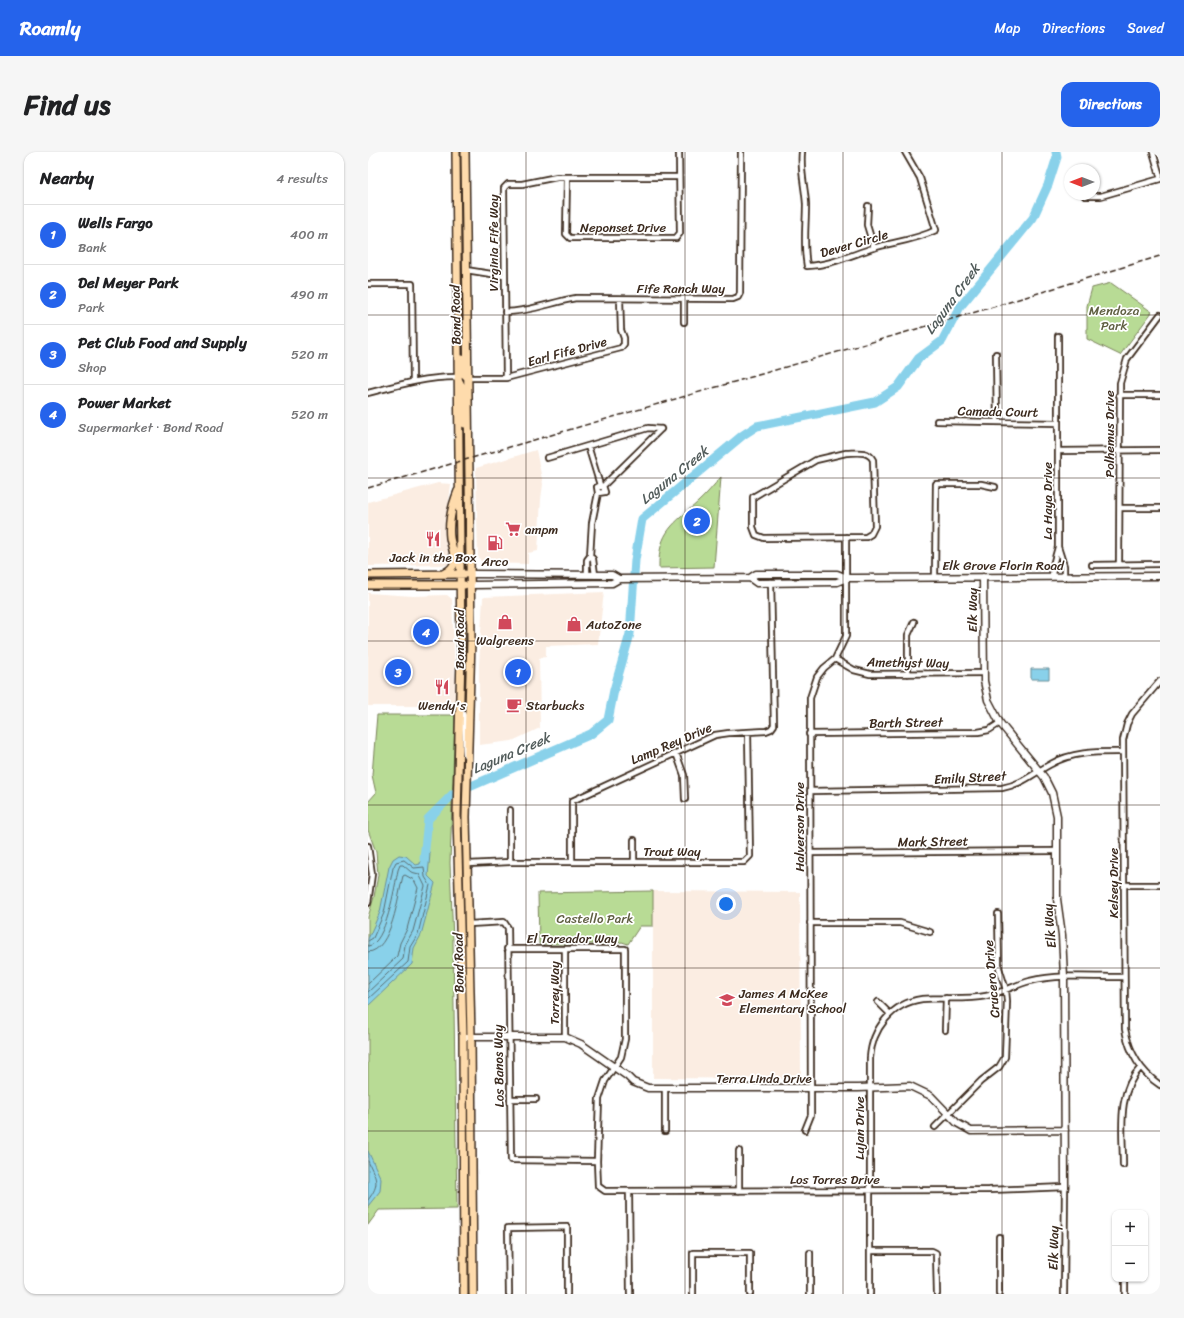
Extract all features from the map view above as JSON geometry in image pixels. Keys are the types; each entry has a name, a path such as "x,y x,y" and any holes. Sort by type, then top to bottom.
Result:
{"main road":[{"name":"Bond Road","path":"456,152 457,377 461,574 460,711 457,815 463,1036 464,1294"},
{"name":"Bond Road","path":"465,152 472,654 466,816 472,1036 473,1294"},
{"path":"456,217 460,226 461,266 466,270"},
{"path":"457,318 461,325 463,373 468,378"},
{"path":"457,377 462,386 464,417 469,435"},
{"path":"443,574 450,570 454,563 450,536 450,522 454,502 460,487"},
{"name":"Elk Grove Florin Road","path":"368,575 471,574"},
{"name":"Elk Grove Florin Road","path":"368,585 471,585"}],"street":[{"name":"Neponset Drive","path":"567,177 566,234 570,238 676,238 680,233 680,152"},
{"name":"Fife Ranch Way","path":"505,312 525,311 559,301 576,298 733,299 738,297 740,293 741,152"},
{"name":"Dever Circle","path":"802,152 801,169 806,204 804,242 807,266 834,262 874,248 916,238 936,230 920,178 905,152"},
{"path":"1153,152 1160,176"},
{"name":"Virginia Fife Way","path":"506,378 504,188 508,184 567,177 679,177"},
{"path":"1100,196 1160,179"},
{"path":"868,206 867,225 874,248"},
{"path":"466,270 504,276"},
{"path":"368,284 412,284 413,381"},
{"name":"Earl Fife Drive","path":"468,378 506,378 621,348 624,344 624,338 621,330 620,299"},
{"path":"684,299 684,322"},
{"name":"Polhemus Drive","path":"1119,564 1119,395 1121,376 1127,359 1160,315"},
{"name":"La Haya Drive","path":"1052,577 1053,565 1058,547 1058,336"},
{"path":"996,354 997,422"},
{"path":"368,393 413,381 441,377 457,377"},
{"path":"1119,395 1160,395"},
{"name":"Camada Court","path":"937,421 1058,423"},
{"path":"547,458 648,428 661,429 596,489 598,493 592,523 590,556 587,560 587,575"},
{"path":"588,446 605,492 598,493"},
{"path":"1058,451 1160,450"},
{"path":"846,453 868,454 874,463 874,529 871,534 866,537 846,537 758,536 753,530 753,497 816,460 846,453"},
{"path":"935,577 936,484 981,484 995,487"},
{"path":"1120,508 1160,508"},
{"name":"Halverson Drive","path":"805,1130 810,1115 811,1088 810,698 820,672 835,659 844,642 846,630 846,537"},
{"path":"1058,547 1064,566 1064,577"},
{"path":"569,583 575,579 593,579 594,559 590,556"},
{"path":"1092,565 1160,564"},
{"name":"Elk Grove Florin Road","path":"471,574 612,575 619,579 750,578 756,574 837,574 846,578"},
{"name":"Elk Grove Florin Road","path":"750,578 757,583 837,582 846,578 1160,576"},
{"name":"Elk Way","path":"983,577 984,673 988,700 1000,723 1040,771 1050,788 1055,804 1057,899 1062,935 1064,977 1064,1294"},
{"name":"Elk Grove Florin Road","path":"471,585 612,583 619,579"},
{"name":"Lamp Rey Drive","path":"572,862 572,801 721,734 766,731 771,729 774,725 771,582"},
{"path":"908,674 908,635 914,622"},
{"name":"Amethyst Way","path":"835,659 849,668 865,673 984,673"},
{"name":"Kelsey Drive","path":"1160,681 1136,709 1130,719 1124,734 1123,752 1124,1017 1126,1035 1134,1057 1141,1067 1160,1085"},
{"path":"460,711 464,715 464,746 468,765"},
{"name":"Barth Street","path":"810,734 978,732 989,730 1000,723"},
{"name":"Trout Way","path":"468,864 510,862 744,862 750,856 748,732"},
{"name":"Emily Street","path":"810,791 1002,788 1019,784 1051,764 1070,756 1090,752 1123,752"},
{"path":"676,753 684,775 685,799"},
{"path":"510,810 510,862"},
{"path":"634,840 634,862"},
{"path":"368,846 372,874 368,903"},
{"name":"Mark Street","path":"810,854 1057,851"},
{"path":"1124,885 1160,885"},
{"name":"Crucero Drive","path":"935,1127 981,1081 1003,1063 1006,1052 1006,990 999,968 998,914"},
{"name":"Los Banos Way","path":"469,924 504,922 508,928 508,1036 511,1160 597,1161"},
{"path":"810,923 900,923 930,932"},
{"name":"El Toreador Way","path":"507,948 625,949 625,1039 621,1057 605,1081 599,1099 597,1161 598,1186 605,1191"},
{"name":"Torrey Way","path":"565,949 565,1036"},
{"name":"Lujan Drive","path":"870,1294 870,1087 872,1046 878,1028 890,1014 910,1002 922,999 977,997 1006,990 1030,981 1064,977 1124,977"},
{"path":"945,1030 946,998"},
{"path":"878,1002 890,1014"},
{"name":"Terra Linda Drive","path":"463,1036 565,1036 576,1041 638,1084 648,1088 811,1088 898,1085 915,1088 931,1096 961,1127 977,1132 1065,1130"},
{"path":"1123,1165 1123,1101 1129,1083 1141,1067"},
{"path":"665,1089 665,1131"},
{"path":"510,1099 536,1099"},
{"path":"739,1151 739,1191"},
{"name":"Los Torres Drive","path":"605,1191 989,1190 1065,1187"},
{"path":"629,1191 630,1294"},
{"path":"509,1294 508,1228 567,1228 567,1294"},
{"path":"999,1237 999,1294"},
{"path":"870,1251 932,1251 936,1253 937,1294"},
{"path":"693,1294 693,1253 750,1253 750,1294"},
{"path":"810,1254 810,1294"},
{"path":"1125,1282 1125,1294"}],"shaded area":[{"path":"536,450 543,484 538,551 528,553 528,564 482,563 478,556 476,468"},
{"path":"438,483 451,484 446,526 446,542 450,561 447,565 368,566 368,502"},
{"path":"604,592 598,644 546,646 546,657 539,658 540,728 512,741 479,745 479,666 483,598"},
{"path":"368,593 413,596 447,595 452,599 456,706 368,706"},
{"name":"James A McKee Elementary School","path":"653,891 800,892 801,1074 794,1079 653,1078"}],"green space":[{"name":"Mendoza Park","path":"1111,283 1152,312 1120,355 1087,339 1087,306 1092,288"},
{"path":"721,477 714,567 659,568 661,545 669,529 704,496"},
{"path":"377,715 455,715 450,863 453,941 457,1209 379,1210 368,1225 368,917 374,897 378,875 376,852 368,830 368,802 376,793 372,775"},
{"name":"Castello Park","path":"653,891 653,926 640,926 628,944 622,942 613,944 539,944 538,893"}],"water":[{"path":"1031,669 1049,669 1049,679 1031,679"},
{"path":"426,846 430,854 428,876 435,883 421,935 414,948 412,964 368,1006 368,939 380,912 389,867 393,859 399,855 406,856 416,865 420,864 422,852"},
{"path":"368,1151 381,1179 380,1191 368,1206"}],"waterway":[{"name":"Laguna Creek","path":"424,859 428,819 453,794 591,734 608,720 614,690 630,634 635,560 642,519 743,435 757,426 875,402 898,387 919,358 942,341 960,307 1033,218 1048,185 1057,157 1056,152"}],"railway":[{"path":"368,488 986,309 1160,256"}],"place":[{"name":"Del Meyer Park","path":"697,521"},
{"name":"ampm","path":"513,529"},
{"name":"Jack in the Box","path":"433,539"},
{"name":"Arco","path":"495,543"},
{"name":"Walgreens","path":"505,622"},
{"name":"AutoZone","path":"574,624"},
{"name":"Power Market","path":"426,632"},
{"name":"Pet Club Food and Supply","path":"398,672"},
{"name":"Wells Fargo","path":"518,672"},
{"name":"Wendy's","path":"442,687"},
{"name":"Starbucks","path":"514,705"},
{"name":"James A McKee Elementary School","path":"727,1000"}]}
